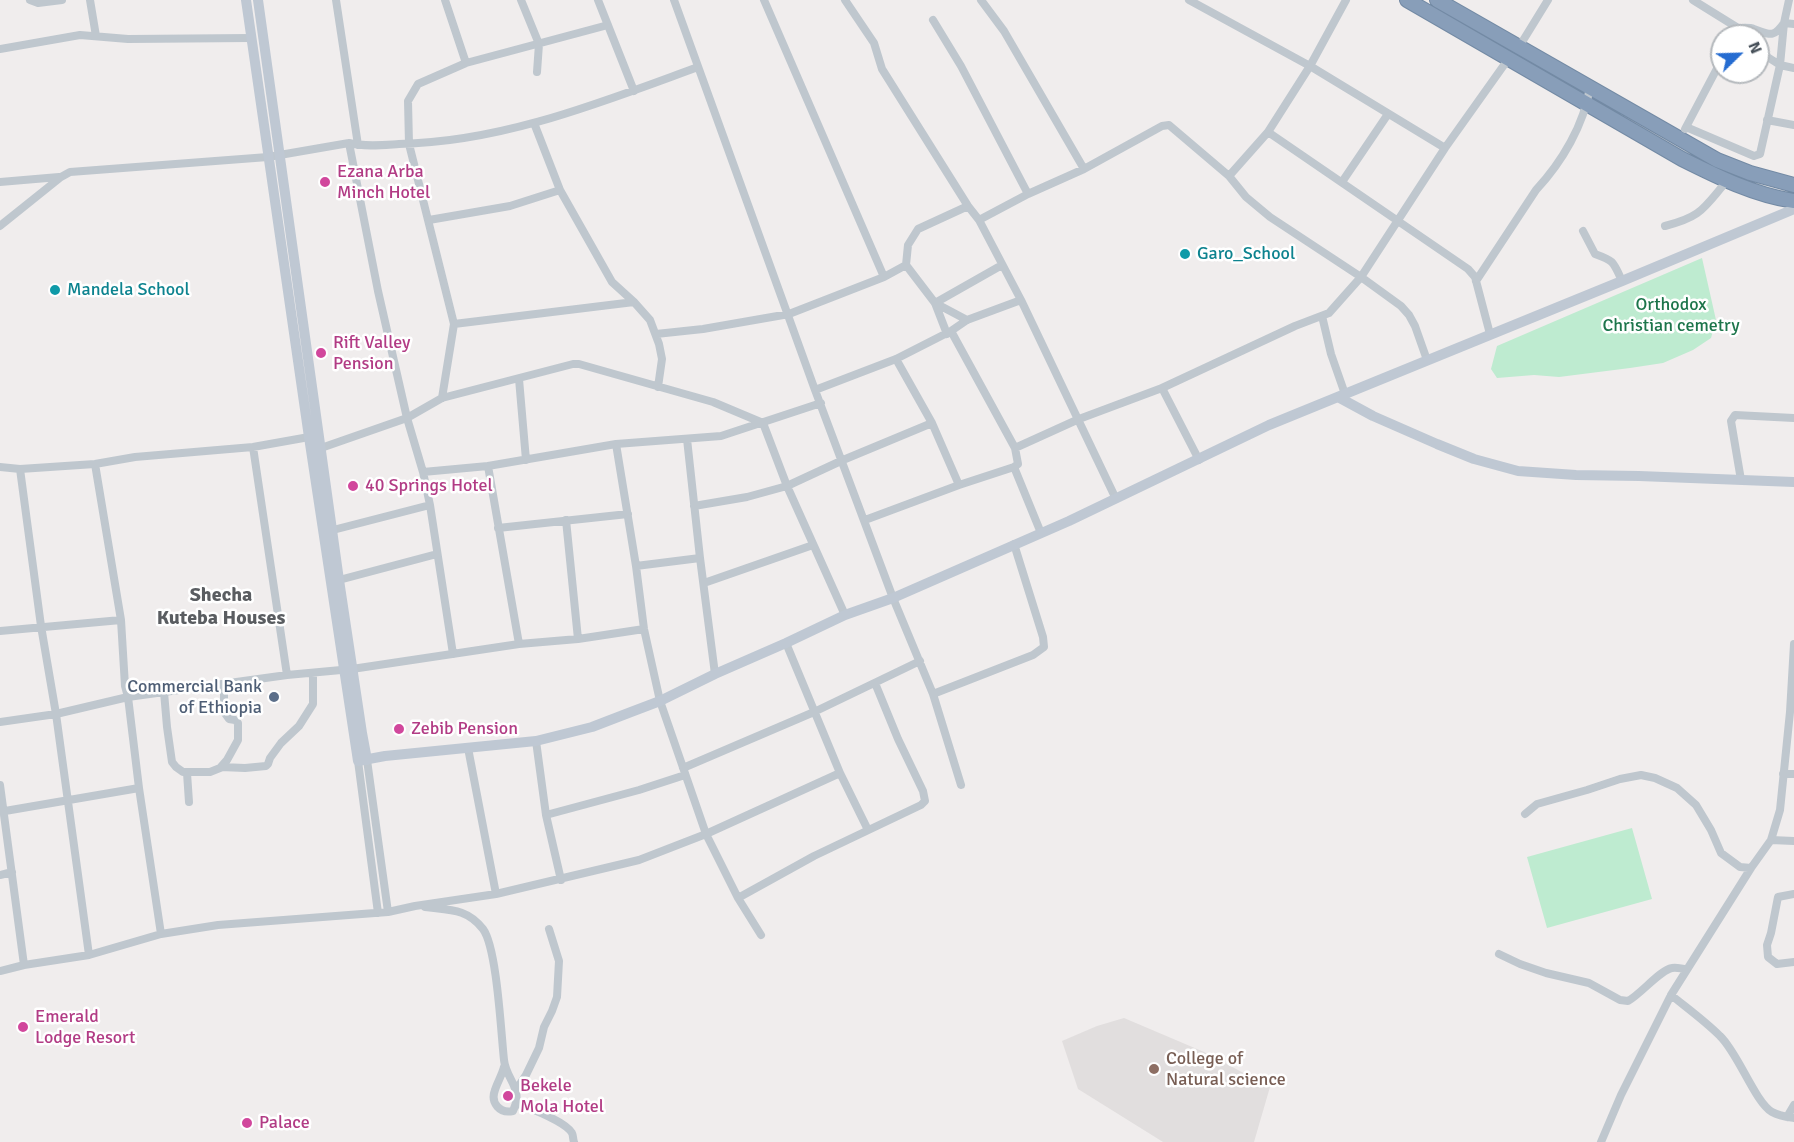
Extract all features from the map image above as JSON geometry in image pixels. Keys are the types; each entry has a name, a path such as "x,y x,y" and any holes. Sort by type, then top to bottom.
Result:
{"highway":[{"path":"1407,0 1682,159 1726,182 1780,199 1794,201"},
{"path":"1437,0 1717,160 1750,173 1794,185"}],"street":[{"path":"30,0 38,3 62,0"},
{"path":"90,0 96,36"},
{"path":"246,0 250,38 273,156 321,448 333,530 348,670"},
{"path":"258,0 273,156 309,437 387,912"},
{"path":"336,0 358,145"},
{"path":"445,0 466,63"},
{"path":"521,0 539,44 537,72"},
{"path":"598,0 634,91"},
{"path":"674,0 893,598 933,694 961,785"},
{"path":"764,0 884,277"},
{"path":"845,0 874,43 882,69 979,220 1021,300 1116,499"},
{"path":"981,0 1004,31 1084,169"},
{"path":"1189,0 1310,66 1445,148"},
{"path":"1229,176 1268,132 1310,66 1346,0"},
{"path":"1519,46 1548,0"},
{"path":"1693,0 1728,24"},
{"path":"1686,127 1757,156 1760,154 1779,65 1789,0"},
{"path":"933,20 961,66 1028,194"},
{"path":"1770,34 1778,32 1784,23"},
{"path":"1784,23 1794,24"},
{"path":"442,398 454,324 409,144 408,101 418,84 466,63 608,25"},
{"path":"0,49 80,35 128,39 250,38"},
{"path":"1015,448 1079,419 1162,388 1286,330 1329,313 1361,277 1445,148 1509,58"},
{"path":"1770,59 1779,65 1794,68"},
{"path":"1,221 70,172 273,156 350,143 358,145 409,144 474,137 534,123 699,68"},
{"path":"1679,140 1710,81"},
{"path":"1476,281 1536,190 1548,178 1566,151 1587,104 1590,87"},
{"path":"1342,182 1388,114"},
{"path":"1767,120 1794,125"},
{"path":"534,123 560,190 612,282 650,320 662,359 658,387"},
{"path":"979,220 1028,194 1084,169 1162,126 1169,125 1229,176 1246,197 1270,217 1401,306 1415,326 1427,360"},
{"path":"1268,132 1468,269 1475,277 1490,334"},
{"path":"350,143 378,291 407,418 430,505 453,654"},
{"path":"0,182 61,177"},
{"path":"1665,226 1697,215 1726,182"},
{"path":"429,220 510,206 560,190"},
{"path":"865,520 1018,464 1015,448 935,303 906,265 908,245 918,229 968,206"},
{"path":"362,761 385,756 536,741 592,727 660,701 845,615 893,598 1041,533 1269,425 1794,209"},
{"path":"1583,231 1595,254 1609,258 1622,281"},
{"path":"656,334 703,329 789,314 884,277 906,265"},
{"path":"935,303 1002,265"},
{"path":"816,390 896,359 949,332 967,320 1021,300"},
{"path":"454,324 634,302"},
{"path":"935,303 967,320"},
{"path":"1322,316 1342,395 1373,416 1474,459 1518,471 1794,482"},
{"path":"896,359 932,423 959,485"},
{"path":"321,448 407,418 442,398 573,364 713,402 763,423 787,486 845,615"},
{"path":"519,379 526,460"},
{"path":"1162,388 1199,460"},
{"path":"423,472 488,466 616,444 721,436 821,403"},
{"path":"1740,480 1732,417 1735,415 1794,418"},
{"path":"694,506 747,497 787,486 932,423"},
{"path":"0,467 20,469 94,464 135,457 253,447 309,437"},
{"path":"687,439 715,674"},
{"path":"616,444 644,629 660,701 705,834 738,898 761,935"},
{"path":"253,447 287,675"},
{"path":"94,464 121,620 125,686 161,934"},
{"path":"488,466 519,644"},
{"path":"1014,467 1041,533"},
{"path":"20,469 88,955"},
{"path":"333,530 430,505"},
{"path":"498,528 628,514"},
{"path":"566,520 578,639"},
{"path":"933,694 1033,655 1044,647 1043,637 1014,544"},
{"path":"704,583 813,545"},
{"path":"339,580 437,554"},
{"path":"636,566 700,558"},
{"path":"0,631 121,620"},
{"path":"0,722 56,714 128,697 287,675 348,670 519,644 578,639 644,629"},
{"path":"786,643 840,774 868,830"},
{"path":"1600,1142 1671,995 1771,840 1780,810 1794,644"},
{"path":"546,814 639,790 814,712 920,661"},
{"path":"164,692 172,762 179,771 266,766 281,743 294,733 313,704 313,673"},
{"path":"738,898 814,856 921,805 925,801 923,791 875,683"},
{"path":"221,767 238,740 238,723 229,719 224,712 224,684"},
{"path":"536,741 546,814 561,880"},
{"path":"468,748 495,894"},
{"path":"362,761 378,913"},
{"path":"187,772 189,802"},
{"path":"0,971 24,964 88,955 161,934 218,925 387,912 495,894 561,880 639,860 705,834 840,774"},
{"path":"1783,774 1794,774"},
{"path":"1525,814 1537,804 1620,779 1641,775 1654,778 1677,788 1696,805 1721,853 1740,867 1751,868"},
{"path":"0,785 24,964"},
{"path":"5,811 139,788"},
{"path":"1771,840 1794,841"},
{"path":"0,875 12,872"},
{"path":"1794,894 1778,897 1767,945 1767,957 1777,964 1794,962"},
{"path":"415,906 462,912 483,930 489,942 498,995 504,1067 516,1090 517,1103 513,1111 506,1113 495,1104 494,1092 504,1067"},
{"path":"516,1090 539,1048 544,1028 557,997 559,960 549,929"},
{"path":"1499,954 1546,973 1589,983 1620,1000 1628,1001 1641,993 1665,971 1675,968 1687,969"},
{"path":"1671,995 1722,1037 1761,1102 1770,1111 1790,1118 1794,1105"},
{"path":"517,1103 567,1127 572,1133 574,1142"}],"shaded area":[{"name":"College of Natural science","path":"1124,1018 1204,1052 1270,1087 1254,1142 1163,1142 1078,1089 1062,1041 1097,1026"}],"green space":[{"name":"Orthodox Christian cemetry","path":"1702,258 1716,320 1711,338 1693,350 1663,363 1559,377 1534,375 1497,378 1491,369 1497,346"},
{"path":"1632,828 1652,899 1547,928 1527,857"}],"place":[{"name":"Ezana Arba Minch Hotel","path":"325,182"},
{"name":"Garo_School","path":"1185,254"},
{"name":"Mandela School","path":"55,290"},
{"name":"Rift Valley Pension","path":"321,353"},
{"name":"40 Springs Hotel","path":"353,486"},
{"name":"Commercial Bank of Ethiopia","path":"274,697"},
{"name":"Zebib Pension","path":"399,729"},
{"name":"Emerald Lodge Resort","path":"23,1027"},
{"name":"College of Natural science","path":"1154,1069"},
{"name":"Bekele Mola Hotel","path":"508,1096"},
{"name":"Palace","path":"247,1123"}],"district":[{"name":"Shecha Kuteba Houses","path":"221,608"}]}
